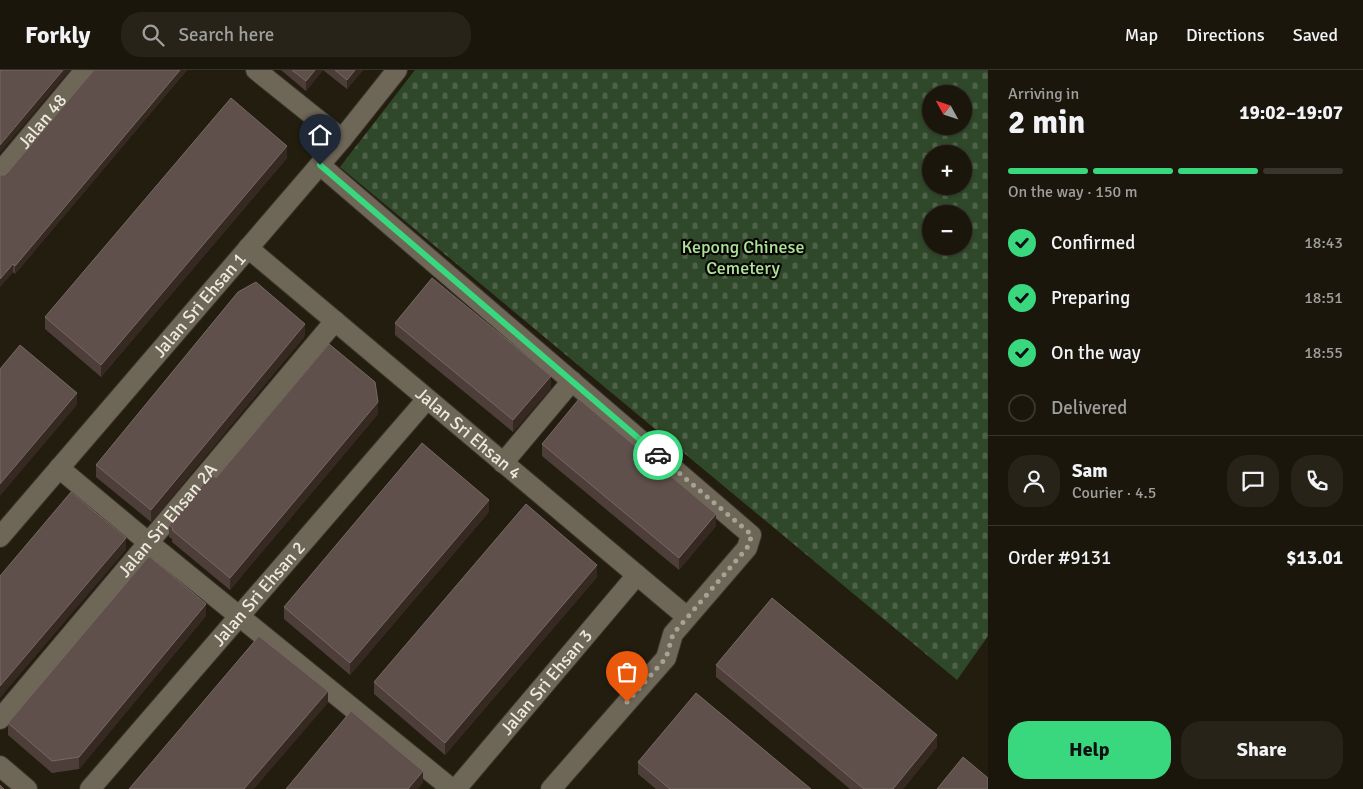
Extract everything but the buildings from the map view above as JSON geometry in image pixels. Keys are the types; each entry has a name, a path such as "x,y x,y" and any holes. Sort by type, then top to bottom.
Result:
{"street":[{"name":"Jalan 48","path":"0,172 85,70"},
{"path":"256,70 342,139"},
{"name":"Jalan Sri Ehsan 1","path":"0,537 320,165 397,70"},
{"path":"320,165 752,535 747,548 673,634 666,658 551,789"},
{"name":"Jalan Sri Ehsan 4","path":"248,248 687,617"},
{"name":"Jalan Sri Ehsan 2A","path":"0,719 335,321"},
{"path":"503,463 572,381"},
{"name":"Jalan Sri Ehsan 2","path":"90,789 427,399"},
{"path":"59,468 452,789"},
{"name":"Jalan Sri Ehsan 3","path":"456,789 637,575"},
{"path":"0,766 27,789"}],"green space":[{"name":"Kepong Chinese Cemetery","path":"415,70 988,70 988,636 957,680 340,167"}],"way so far":[{"path":"627,702 666,658 673,634 747,548 752,535 658,455"}],"route":[{"path":"320,165 658,455"}]}
